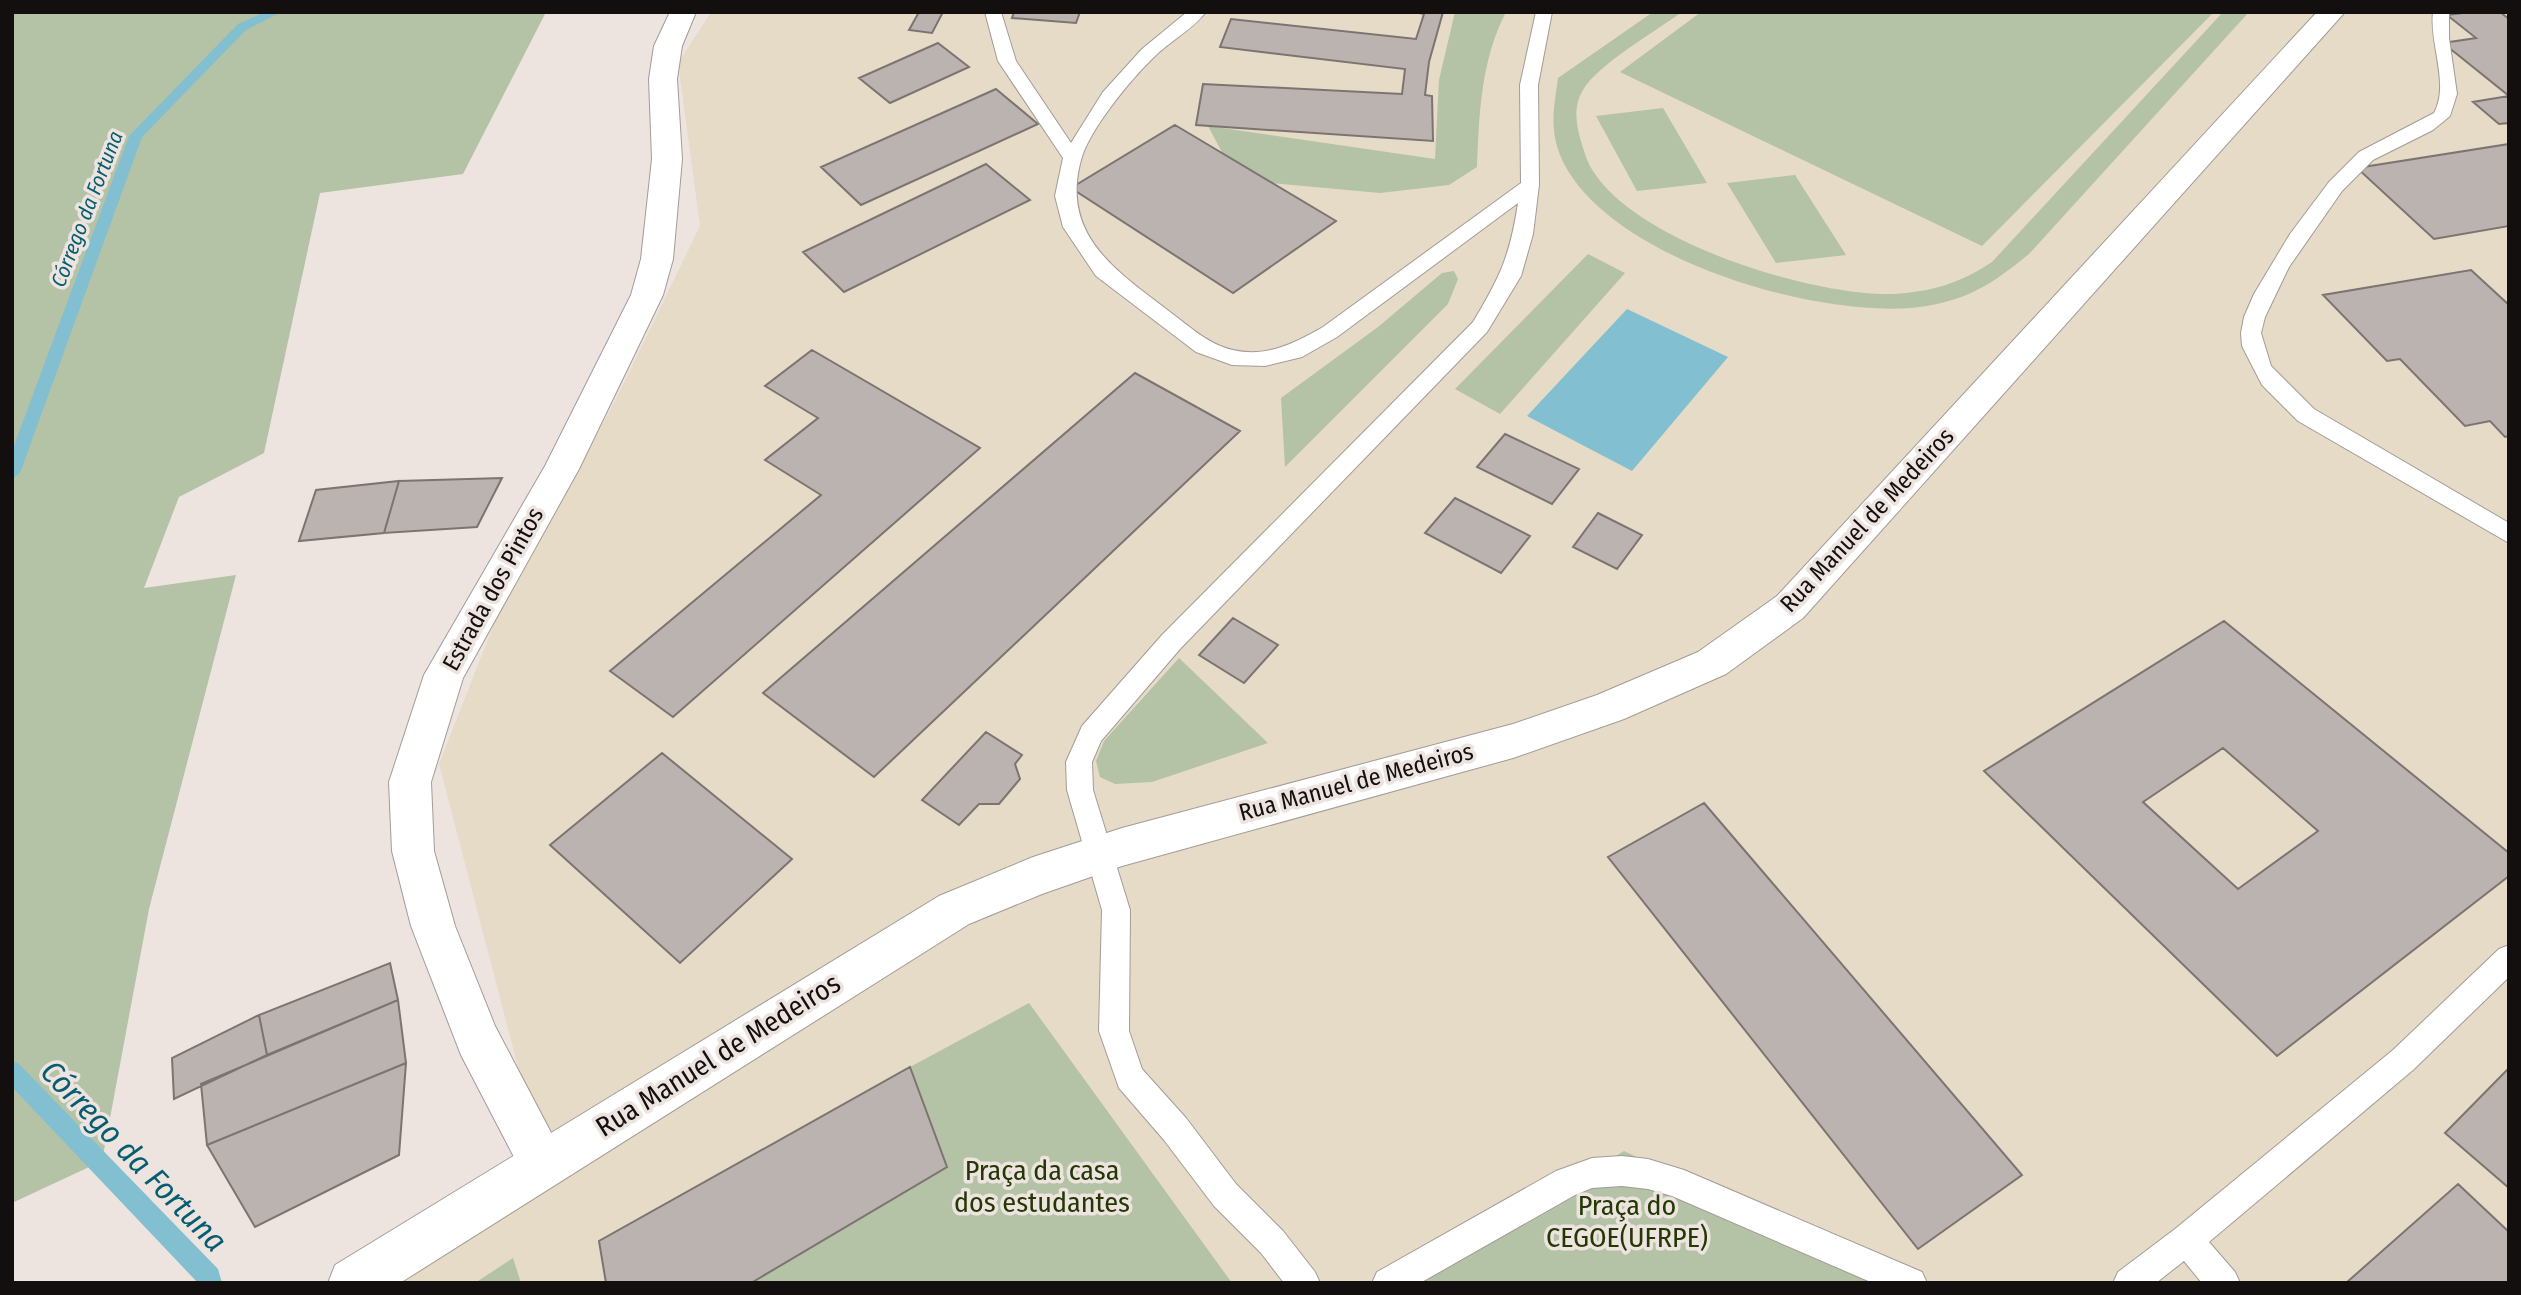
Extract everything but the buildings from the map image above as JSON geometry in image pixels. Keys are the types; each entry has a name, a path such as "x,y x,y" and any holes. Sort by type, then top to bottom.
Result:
{"main road":[{"name":"Estrada dos Pintos","path":"543,1163 477,1039 433,926 413,851 410,782 444,675 561,469 647,295 657,259 667,159 663,79 668,46 683,12"},
{"name":"Rua Manuel de Medeiros","path":"353,1283 954,910 1033,877 1097,855 1263,806 1513,741 1610,707 1712,663 1790,607 2332,12"}],"lane":[{"path":"993,12 1006,61 1072,158"},
{"path":"1198,12 1148,53 1110,96 1072,158 1065,196 1073,227 1103,271 1203,347 1232,358 1265,359 1295,352 1330,332 1378,294 1531,185"},
{"path":"1304,1283 1272,1242 1225,1195 1175,1129 1130,1077 1114,1031 1116,910 1097,855 1080,790 1079,762 1091,734 1171,642 1480,327 1511,276 1523,234 1531,185 1529,85 1544,12"},
{"path":"2441,12 2438,26 2449,102 2440,118 2365,156 2348,170 2312,213 2257,310 2251,332 2257,360 2276,390 2306,415 2509,534"},
{"path":"2129,1283 2186,1240 2403,1060 2509,958"},
{"path":"1388,1283 1567,1182 1592,1173 1622,1171 1673,1181 1910,1283"},
{"path":"2186,1240 2224,1283"}],"shaded area":[{"path":"711,12 2509,12 2509,1283 353,1283 543,1163 439,764 494,624 616,399 700,226 678,63"}],"green space":[{"path":"12,12 546,12 463,174 320,193 264,453 179,497 144,588 236,575 149,909 102,1161 12,1203"},
{"path":"1455,12 1506,12 1486,68 1480,107 1477,167 1449,185 1380,193 1271,183 1223,154 1208,126 1435,159 1439,80"},
{"path":"1653,12 1682,12 1628,49 1590,80 1580,96 1577,109 1578,129 1586,156 1593,171 1615,197 1647,221 1686,242 1730,260 1818,286 1893,294 1945,285 1969,276 1992,262 2223,12 2249,12 2029,254 1997,278 1964,296 1937,304 1893,309 1840,305 1781,294 1721,276 1665,251 1616,221 1578,186 1555,137 1554,112 1558,78"},
{"path":"1701,12 2214,12 1982,246 1620,72"},
{"path":"1663,108 1707,183 1637,191 1596,116"},
{"path":"1795,175 1846,255 1776,263 1727,183"},
{"path":"1588,254 1625,273 1500,414 1455,389"},
{"path":"1454,271 1458,279 1448,304 1285,467 1281,398 1378,327 1442,273"},
{"path":"1179,658 1268,743 1152,782 1115,784 1100,777 1096,761 1104,741"},
{"name":"Praça da casa dos estudantes","path":"1029,1003 1232,1283 751,1283 947,1168 910,1067"},
{"name":"Praça do CEGOE(UFRPE)","path":"1624,1151 1901,1283 1408,1283"},
{"path":"513,1258 521,1283 475,1283"}],"water":[{"path":"1627,309 1728,357 1632,471 1527,416"}],"waterway":[{"name":"Córrego da Fortuna","path":"12,473 136,136 242,27 275,12"},
{"name":"Córrego da Fortuna","path":"12,1071 210,1277 210,1283"}]}
